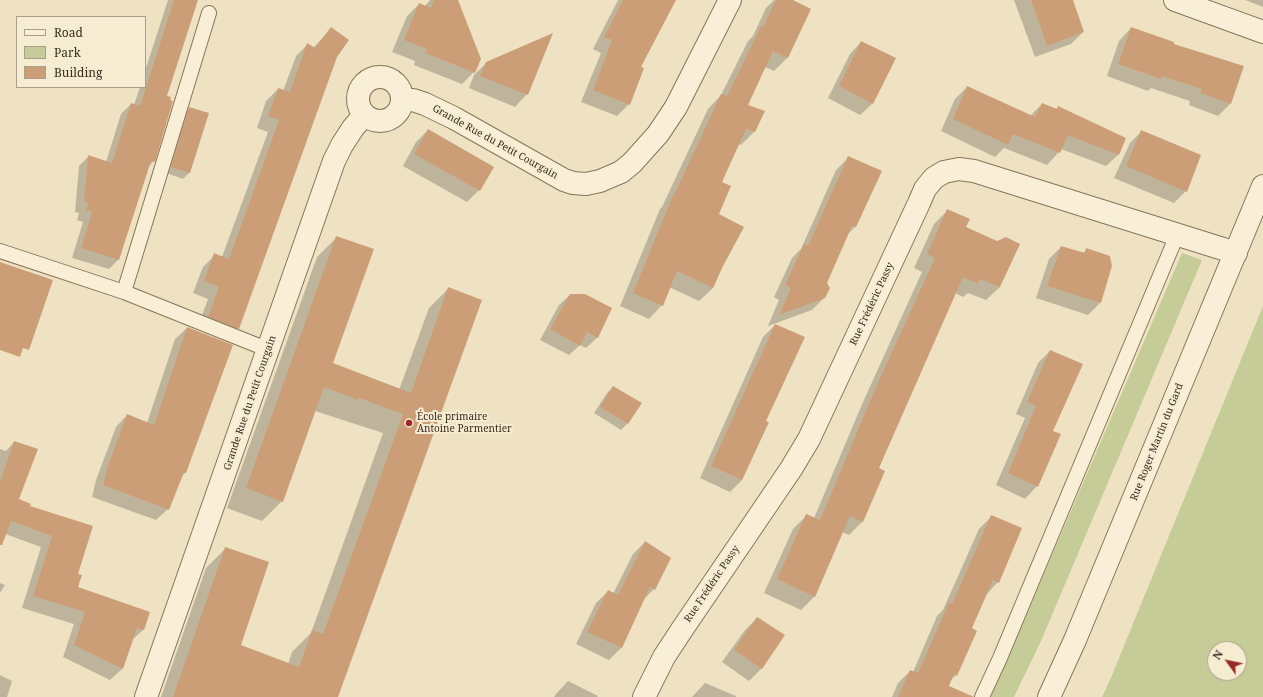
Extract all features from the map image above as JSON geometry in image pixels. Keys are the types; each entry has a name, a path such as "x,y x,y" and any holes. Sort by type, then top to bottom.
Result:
{"street":[{"name":"Grande Rue du Petit Courgain","path":"402,100 413,100 448,115 564,180 573,183 586,184 600,182 621,172 632,164 658,134 676,107 730,0"},
{"path":"1175,0 1263,32"},
{"path":"375,78 388,79 394,82 402,93 401,107 397,114 385,121 377,122 370,120 364,115 360,110 358,97 360,90 364,85 369,80 375,78"},
{"name":"Grande Rue du Petit Courgain","path":"146,697 269,350 334,161 349,134 364,115"},
{"name":"Rue Frédéric Passy","path":"644,697 664,657 791,470 809,439 925,189 934,178 944,172 958,169 974,171 1236,253"},
{"name":"Rue Roger Martin du Gard","path":"1050,697 1263,186"}],"lane":[{"path":"124,292 209,13"},
{"path":"982,697 1000,658 1178,234"},
{"path":"0,251 124,292 269,350"}],"green space":[{"path":"1182,253 1202,260 1041,641 1014,697 991,697"},
{"path":"1263,306 1263,697 1102,697 1110,680"}],"building":[{"path":"174,0 198,0 167,96 171,97 170,100 173,101 155,162 151,161 119,260 81,248 92,212 86,210 89,203 84,202 88,155 112,163 131,103 140,106"},
{"path":"434,0 458,0 481,59 475,73 425,53 427,49 404,40 419,3 431,8"},
{"path":"623,0 676,0 641,67 644,68 630,105 593,90 612,40 604,37"},
{"path":"776,0 793,0 811,9 788,58 773,51 748,105 765,111 755,132 746,129 722,182 731,186 719,214 744,227 713,288 677,271 663,306 633,293 673,195 721,94 727,96 761,26 763,27"},
{"path":"1031,0 1073,0 1084,32 1047,46"},
{"path":"331,27 349,40 337,57 239,329 208,317 219,287 204,281 214,253 229,259 279,120 268,116 278,88 290,92 307,43 315,48"},
{"path":"1131,27 1174,42 1174,44 1244,66 1231,104 1200,93 1202,89 1162,76 1161,79 1118,64"},
{"path":"553,33 528,95 480,76 486,62"},
{"path":"861,41 896,58 873,104 839,86"},
{"path":"967,86 1035,117 1042,103 1057,109 1058,106 1126,138 1119,155 1068,135 1060,153 1013,134 1008,145 953,119"},
{"path":"189,107 209,113 190,173 171,167"},
{"path":"428,129 494,167 480,191 414,154"},
{"path":"1141,130 1201,155 1187,192 1126,166"},
{"path":"848,156 882,171 856,227 852,226 827,283 830,288 825,298 779,315 791,288 785,285 804,244 808,246"},
{"path":"947,209 970,219 966,227 997,241 1006,237 1020,244 1000,287 980,279 978,284 963,277 879,468 885,471 863,522 850,516 815,597 777,579 806,514 820,520 876,387 935,258 927,254"},
{"path":"336,236 374,249 333,363 411,393 448,287 482,300 338,697 173,697 225,547 269,562 241,645 299,667 312,630 323,634 403,414 359,398 358,400 324,387 283,502 246,488"},
{"path":"1061,246 1085,253 1086,248 1110,256 1112,266 1101,303 1047,286"},
{"path":"0,262 53,280 29,350 23,348 20,357 0,350"},
{"path":"570,294 585,294 612,308 598,338 587,332 580,346 550,329"},
{"path":"775,324 805,337 766,421 769,422 742,480 711,466"},
{"path":"187,327 233,345 186,473 184,472 169,510 103,485 107,468 127,414 154,425"},
{"path":"1050,350 1083,364 1053,431 1061,434 1038,487 1008,473 1036,406 1027,402"},
{"path":"613,386 642,403 628,424 600,407"},
{"path":"14,441 38,449 19,499 31,504 30,506 93,526 78,574 82,575 78,587 150,612 144,630 137,628 123,669 74,645 85,612 33,596 52,536 11,521 2,545 0,545 0,482"},
{"path":"991,515 1022,528 999,583 993,580 972,628 977,631 957,676 954,674 949,686 974,697 898,697 910,670 918,673 949,602 952,604"},
{"path":"645,541 671,558 655,590 650,587 622,648 587,632 608,590 618,595"},
{"path":"757,617 785,635 762,669 734,650"}],"place":[{"name":"École primaire Antoine Parmentier","path":"409,423"}]}
